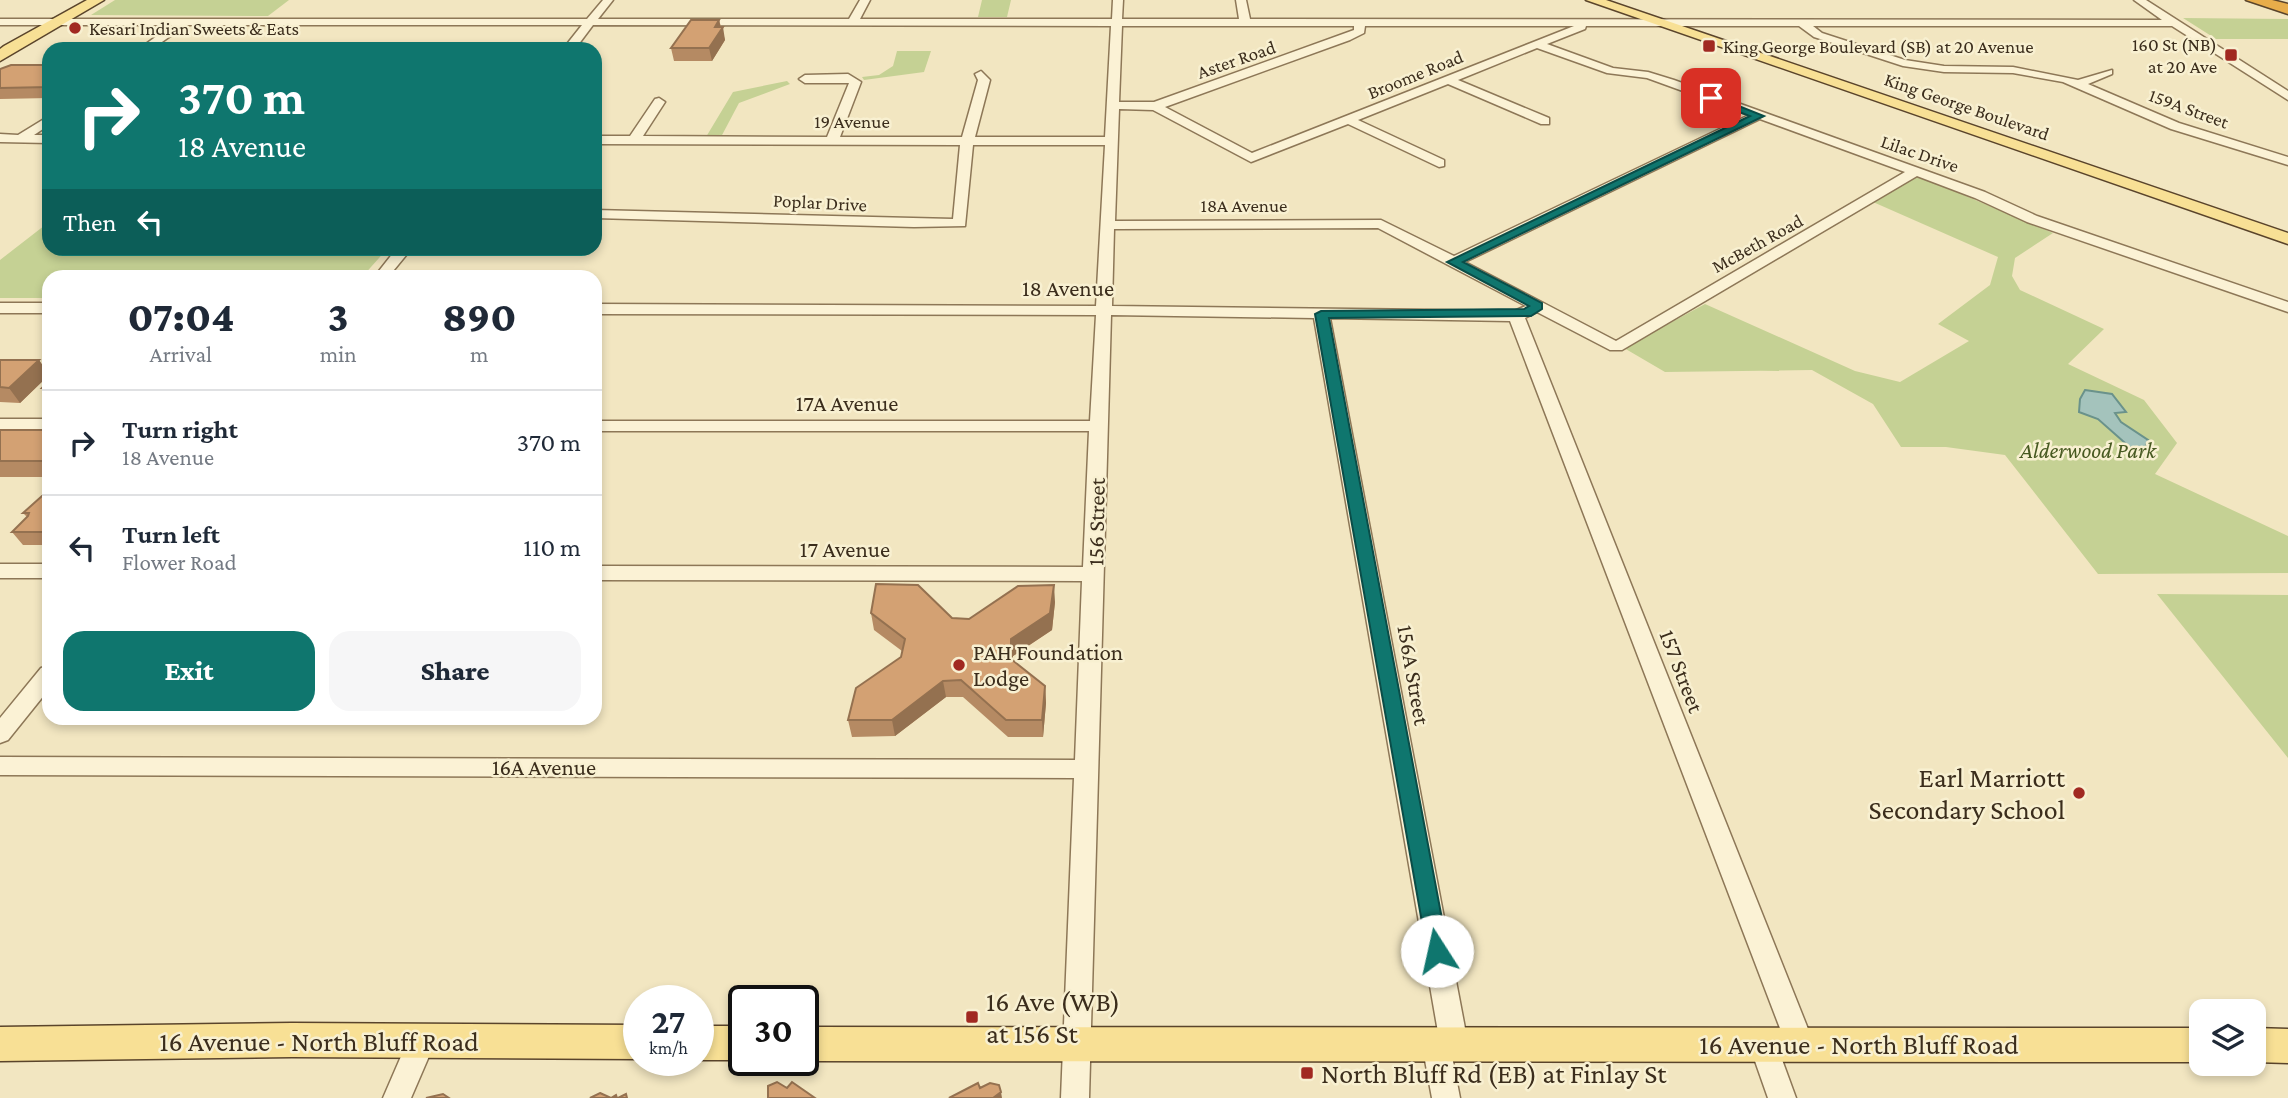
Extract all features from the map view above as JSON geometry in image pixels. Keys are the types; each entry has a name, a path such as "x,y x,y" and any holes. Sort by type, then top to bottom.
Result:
{"highway":[{"path":"2253,0 2288,9"},
{"path":"2278,0 2288,3"}],"main road":[{"path":"0,59 18,54 65,25 61,22 97,0"},
{"name":"King George Boulevard","path":"1593,0 2288,239"},
{"name":"16 Avenue - North Bluff Road","path":"0,1044 422,1040 623,1042"},
{"name":"16 Avenue - North Bluff Road","path":"819,1044 2189,1045"},
{"path":"2266,1045 2288,1046"}],"street":[{"path":"575,42 608,0"},
{"path":"853,22 865,0"},
{"name":"156 Street","path":"1074,1098 1095,574 1098,426 1118,0"},
{"path":"1241,0 1245,23"},
{"path":"2139,0 2288,96"},
{"path":"0,22 2175,23"},
{"path":"155,42 184,22"},
{"name":"Aster Road","path":"1112,106 1154,106 1346,38 1360,31 1359,23"},
{"name":"Broome Road","path":"1154,106 1251,158 1592,23"},
{"name":"159A Street","path":"1802,23 1818,36 1922,67 2013,70 2081,83 2175,127 2288,161"},
{"name":"Lilac Drive","path":"1536,44 1611,71 1647,75 1670,82 1980,195 2032,219 2288,307"},
{"path":"2081,83 2108,72"},
{"path":"969,141 984,80 981,74"},
{"path":"805,79 848,77 855,82 832,140"},
{"path":"1448,80 1545,121"},
{"path":"634,140 659,102"},
{"path":"1453,262 1759,116"},
{"path":"1349,120 1439,163"},
{"path":"22,138 42,125"},
{"path":"0,138 42,139"},
{"name":"19 Avenue","path":"602,140 1110,141"},
{"name":"Poplar Drive","path":"602,214 689,214 848,223 960,223 969,141"},
{"name":"McBeth Road","path":"1538,306 1616,347 1915,172"},
{"path":"1381,224 1538,306"},
{"name":"18A Avenue","path":"1107,225 1381,224"},
{"path":"387,270 398,256"},
{"name":"18 Avenue","path":"602,309 1516,316 1538,306"},
{"path":"0,308 42,308"},
{"name":"156A Street","path":"1321,314 1445,1044 1446,1098"},
{"name":"157 Street","path":"1516,316 1800,1044"},
{"path":"0,424 42,424"},
{"name":"17A Avenue","path":"602,426 1098,426"},
{"path":"0,571 42,571"},
{"name":"17 Avenue","path":"602,573 1095,574"},
{"path":"0,734 42,683"},
{"name":"16A Avenue","path":"0,766 1088,769"},
{"path":"397,1098 422,1040"},
{"path":"1763,1044 1782,1098"}],"green space":[{"path":"115,0 289,0 268,16 91,15"},
{"path":"982,0 1011,0 1007,17 978,17"},
{"path":"2183,18 2288,19 2288,39 2216,39"},
{"path":"897,51 931,51 924,72 864,80 862,77 879,75 893,66"},
{"path":"787,81 790,84 739,103 721,137 706,137 733,92"},
{"name":"Alderwood Park","path":"1919,176 2053,233 2015,258 2012,276 2020,290 2104,329 2068,364 2144,400 2177,443 2155,474 2288,536 2288,573 2098,574 2005,455 1946,447 1901,447 1873,404 1812,370 1665,372 1624,348 1705,304 1855,371 1900,382 1969,341 1938,324 1990,285 1998,257 1873,202"},
{"path":"42,227 42,256 381,256 368,270 42,270 42,298 0,298 0,260"},
{"path":"2157,594 2288,595 2288,758"}],"water":[{"path":"2085,390 2112,394 2126,412 2115,413 2121,422 2148,440 2141,457 2098,419 2079,412 2080,399"}],"building":[{"path":"691,20 719,20 715,27 723,27 709,48 671,48"},
{"path":"11,65 42,65 42,87 0,88 0,69"},
{"path":"0,360 39,360 9,388 0,387"},
{"path":"0,430 42,430 42,461 0,461"},
{"path":"42,496 42,532 12,532 29,513 23,513"},
{"name":"PAH Foundation Lodge","path":"876,584 918,585 952,618 969,619 1018,586 1054,585 1050,613 1011,639 1011,659 1045,686 1042,720 1006,720 961,680 943,681 892,720 848,720 856,688 901,657 905,639 871,613"},
{"path":"777,1082 787,1088 792,1082 815,1098 768,1098 768,1086"},
{"path":"978,1083 980,1088 990,1083 999,1085 1001,1092 993,1098 949,1098"},
{"path":"600,1093 611,1098 590,1098"},
{"path":"443,1094 449,1098 426,1098"}],"place":[{"name":"Kesari Indian Sweets & Eats","path":"75,28"},
{"name":"King George Boulevard (SB) at 20 Avenue","path":"1709,46"},
{"name":"160 St (NB) at 20 Ave","path":"2231,55"},
{"name":"PAH Foundation Lodge","path":"959,665"},
{"name":"Earl Marriott Secondary School","path":"2079,793"},
{"name":"16 Ave (WB) at 156 St","path":"972,1017"},
{"name":"North Bluff Rd (EB) at Finlay St","path":"1307,1073"}],"route":[{"path":"1437,951 1321,314 1516,316 1527,313 1538,306 1453,262 1759,116 1711,98"}]}
